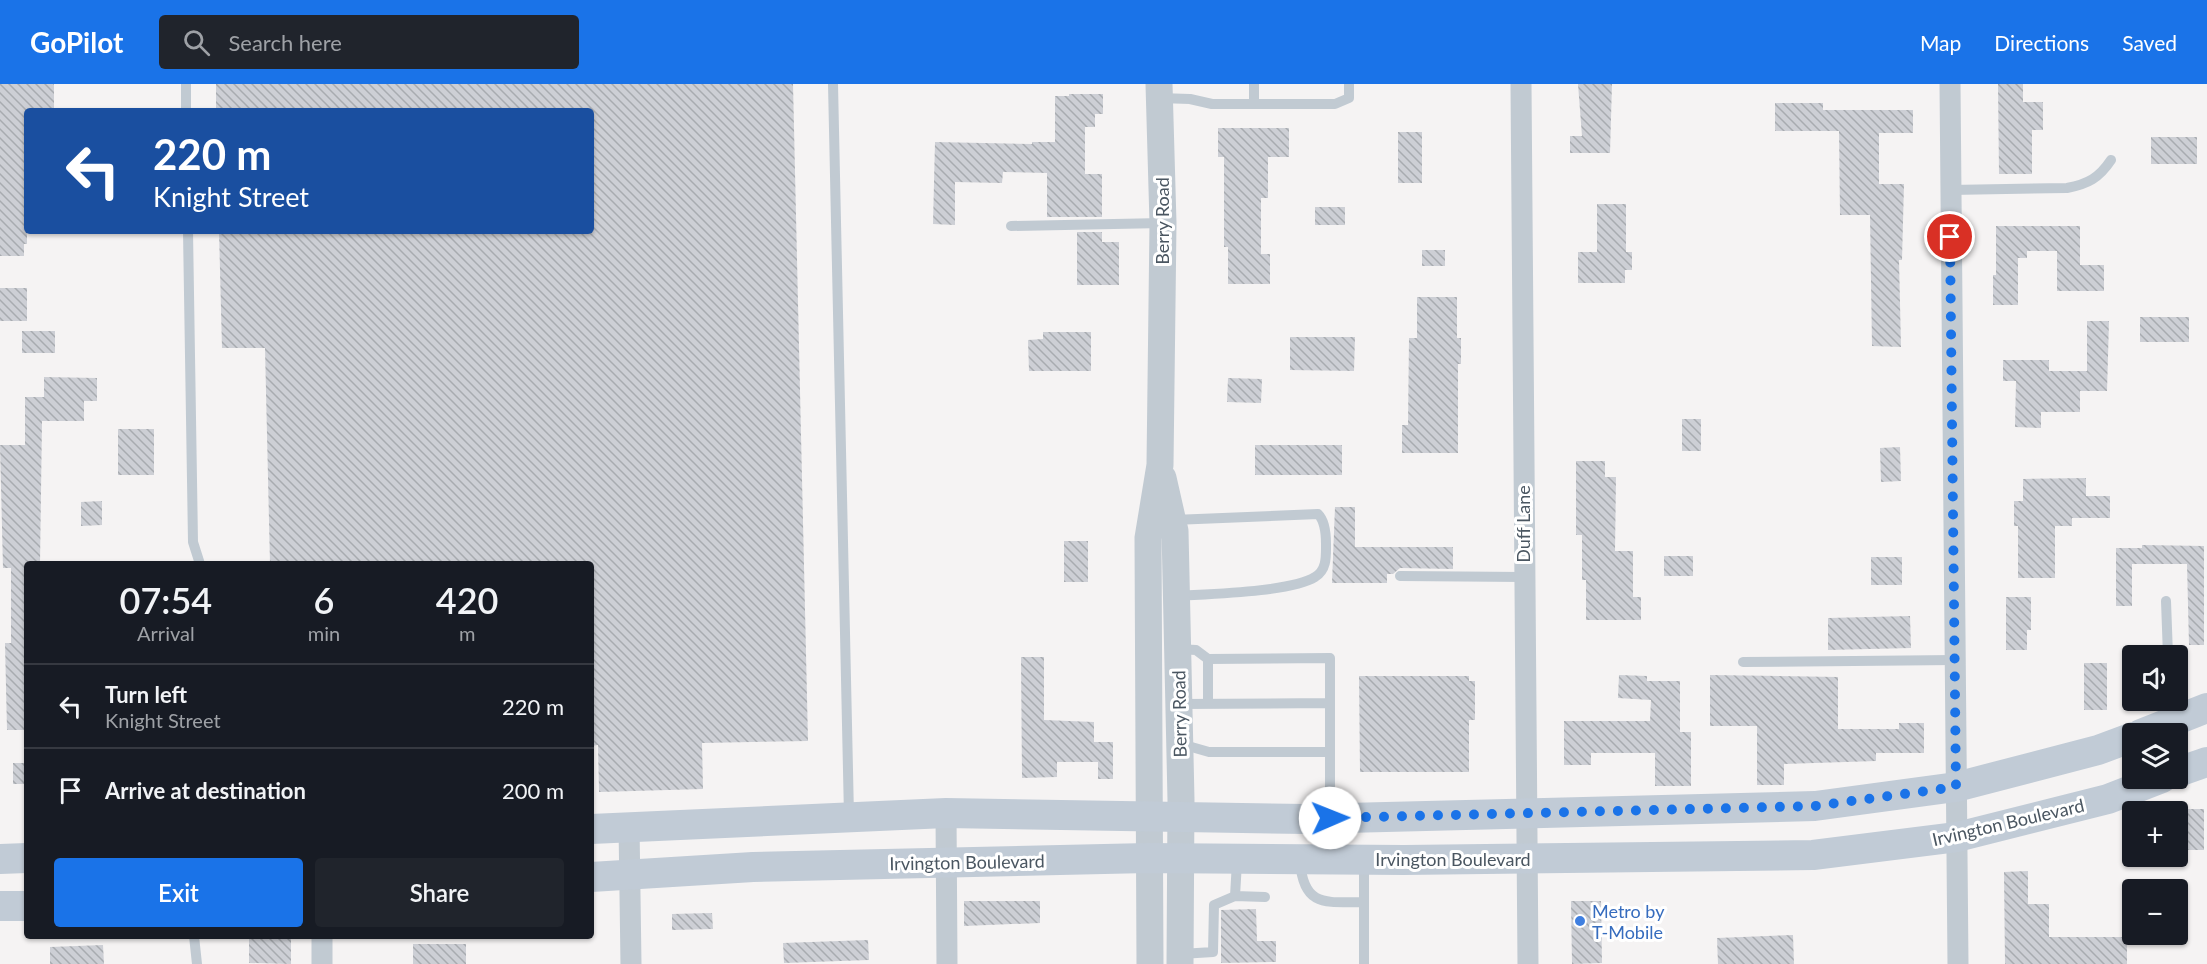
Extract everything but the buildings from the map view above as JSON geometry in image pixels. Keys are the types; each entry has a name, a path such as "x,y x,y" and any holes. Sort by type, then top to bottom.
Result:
{"main road":[{"path":"2165,723 2189,712"},
{"path":"594,829 629,825 946,813 1330,818 1815,806 1956,787 2098,750 2122,740"},
{"path":"2188,769 2207,762"},
{"name":"Irvington Boulevard","path":"594,878 753,867 1148,858 1526,859 1813,855 1957,837 2108,799 2134,789"},
{"path":"0,859 24,858"},
{"path":"0,906 24,906"}],"street":[{"name":"Duff Lane","path":"1521,84 1523,577 1528,964"},
{"path":"1950,84 1958,964"},
{"name":"Berry Road","path":"1150,964 1147,816 1148,538 1160,465 1163,223 1159,91"},
{"name":"Berry Road","path":"1160,465 1173,520 1181,817 1180,959"},
{"path":"946,813 947,964"},
{"path":"629,825 631,964"},
{"path":"322,939 322,964"}],"lane":[{"path":"186,84 186,108"},
{"path":"833,84 849,816"},
{"path":"1254,84 1254,104"},
{"path":"1159,91 1212,104 1335,104 1349,98 1349,84"},
{"path":"1950,190 2067,188 2086,185 2101,174 2110,160"},
{"path":"1011,226 1163,223"},
{"path":"188,234 193,542 199,561"},
{"path":"1173,520 1318,514 1323,519 1326,539 1326,562 1317,577 1295,584 1252,590 1176,596"},
{"path":"1400,576 1523,577"},
{"path":"2166,601 2168,645"},
{"path":"1177,649 1196,650 1208,659 1330,657 1330,818"},
{"path":"1208,659 1208,703"},
{"path":"1743,662 1955,660"},
{"path":"1178,704 1330,703"},
{"path":"1179,743 1209,752 1330,752"},
{"path":"1235,896 1238,858"},
{"path":"1300,859 1301,878 1310,896 1320,901 1364,902"},
{"path":"1364,859 1364,964"},
{"path":"1180,959 1213,952 1214,905 1235,896 1265,897"},
{"path":"194,939 197,964"}],"place":[{"name":"Metro by T-Mobile","path":"1580,921"}],"route":[{"path":"1330,818 1815,806 1956,787 1950,237"}]}
